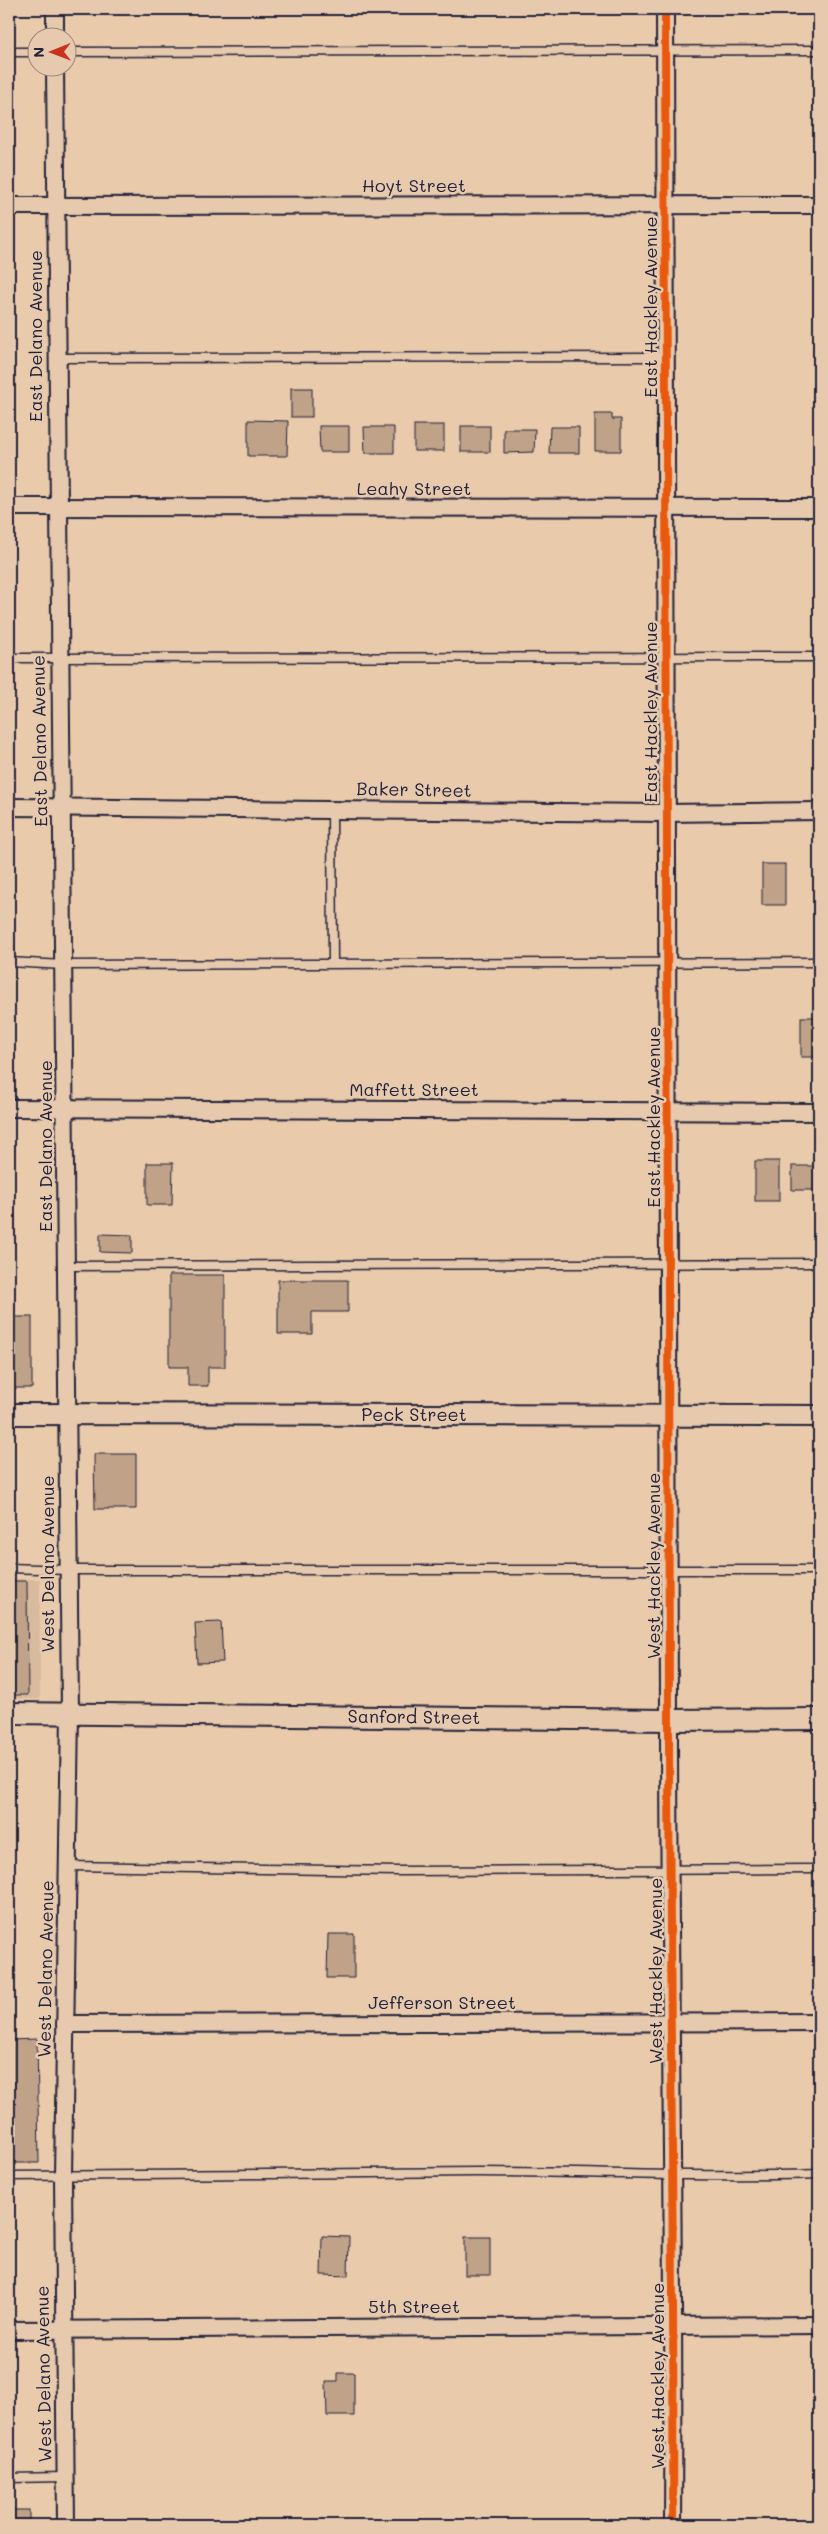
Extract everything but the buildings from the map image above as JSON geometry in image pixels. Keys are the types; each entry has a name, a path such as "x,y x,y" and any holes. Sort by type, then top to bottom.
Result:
{"street":[{"path":"55,9 55,28"},
{"name":"East Hackley Avenue","path":"665,9 669,1416"},
{"name":"East Delano Avenue","path":"55,78 61,807 66,1107 67,1413"},
{"name":"Hoyt Street","path":"9,206 819,205"},
{"name":"Leahy Street","path":"9,507 819,508"},
{"name":"Baker Street","path":"9,806 666,813 819,811"},
{"name":"Maffett Street","path":"9,1108 819,1112"},
{"name":"West Delano Avenue","path":"66,2525 63,2176 70,1713 67,1413"},
{"name":"Peck Street","path":"9,1414 819,1416"},
{"name":"West Hackley Avenue","path":"669,1416 669,1720 674,2326 673,2525"},
{"name":"Sanford Street","path":"9,1713 669,1720 819,1719"},
{"name":"Jefferson Street","path":"65,2024 819,2022"},
{"name":"5th Street","path":"9,2330 819,2326"}],"lane":[{"path":"78,52 819,50"},
{"path":"9,52 28,52"},
{"path":"57,358 666,357"},
{"path":"9,658 819,657"},
{"path":"332,808 333,963"},
{"path":"9,962 64,965 819,962"},
{"path":"66,1266 669,1262 819,1263"},
{"path":"9,1568 68,1570 669,1568 819,1570"},
{"path":"67,1866 398,1871 819,1869"},
{"path":"9,2176 506,2172 673,2176 819,2174"},
{"path":"9,2478 65,2477"}],"shaded area":[{"path":"9,1579 40,1579 40,1699 9,1699"}],"cycle path":[{"path":"665,9 669,1817 673,2525"}]}
